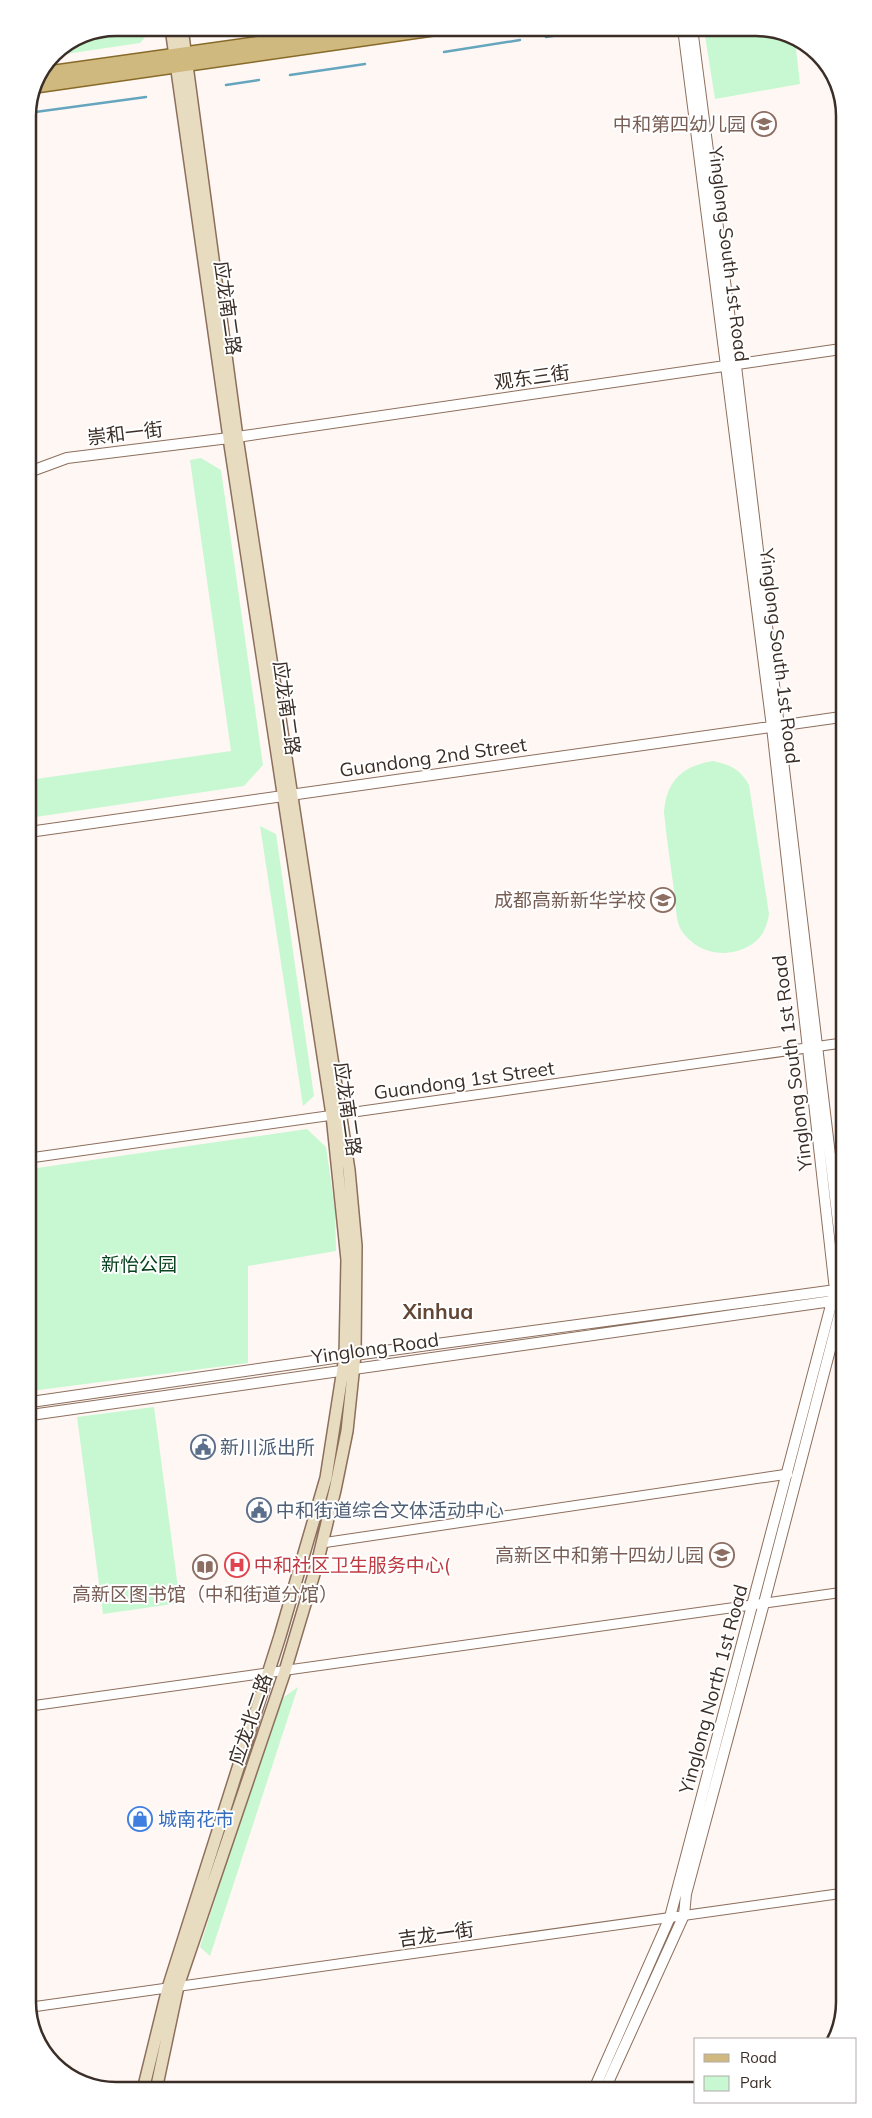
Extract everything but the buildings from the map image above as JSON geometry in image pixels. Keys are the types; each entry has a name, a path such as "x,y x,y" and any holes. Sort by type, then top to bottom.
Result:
{"main road":[{"path":"174,36 181,60"},
{"path":"181,60 182,36"},
{"path":"43,85 318,36"},
{"path":"50,73 181,60 364,36"},
{"name":"应龙南二路","path":"181,60 233,437 356,1246 350,1356"},
{"name":"应龙北二路","path":"145,2082 326,1478 350,1356"},
{"name":"应龙北二路","path":"157,2082 173,1987 285,1671 322,1542 347,1431 348,1370"}],"street":[{"name":"Yinglong South 1st Road","path":"684,36 731,366"},
{"name":"Yinglong South 1st Road","path":"693,36 775,726 836,1262"},
{"name":"观东三街","path":"233,437 836,351"},
{"name":"崇和一街","path":"36,469 67,458 233,437"},
{"name":"Guandong 2nd Street","path":"36,831 836,718"},
{"name":"Guandong 1st Street","path":"36,1157 836,1043"},
{"name":"Yinglong South 1st Road","path":"812,1047 836,1215"},
{"name":"Yinglong Road","path":"36,1401 836,1289"},
{"name":"Yinglong Road","path":"36,1414 836,1301"},
{"name":"Yinglong North 1st Road","path":"608,2082 684,1915 686,1894 759,1603 788,1474 836,1313"},
{"name":"Yinglong North 1st Road","path":"597,2082 670,1917 759,1603 836,1315"},
{"path":"322,1542 788,1474"},
{"path":"36,1705 836,1593"},
{"name":"吉龙一街","path":"36,2006 836,1894"}],"green space":[{"path":"146,36 140,43 66,54 91,40 106,37"},
{"path":"705,36 761,36 781,40 796,47 800,84 715,99"},
{"path":"201,458 221,470 263,765 244,786 36,817 36,779 231,751 190,460"},
{"path":"713,761 734,769 742,775 749,785 769,914 766,927 752,945 740,950 723,953 706,950 698,946 680,928 664,813 668,792 678,777 684,771 702,763"},
{"path":"260,826 276,834 314,1096 303,1106"},
{"name":"新怡公园","path":"307,1129 326,1147 335,1210 336,1251 248,1266 248,1363 36,1390 36,1168"},
{"path":"154,1407 180,1603 103,1614 77,1417"},
{"path":"298,1687 210,1956 200,1947 277,1702"}],"waterway":[{"path":"546,37 553,36"},
{"path":"444,52 520,40"},
{"path":"290,75 365,64"},
{"path":"226,85 259,80"},
{"path":"36,112 146,97"}],"place":[{"name":"中和第四幼儿园","path":"764,124"},
{"name":"成都高新新华学校","path":"663,900"},
{"name":"新川派出所","path":"203,1447"},
{"name":"中和街道综合文体活动中心","path":"259,1510"},
{"name":"高新区中和第十四幼儿园","path":"722,1555"},
{"name":"中和社区卫生服务中心(","path":"237,1565"},
{"name":"高新区图书馆（中和街道分馆）","path":"205,1567"},
{"name":"城南花市","path":"140,1819"}],"district":[{"name":"Xinhua","path":"438,1312"}]}
